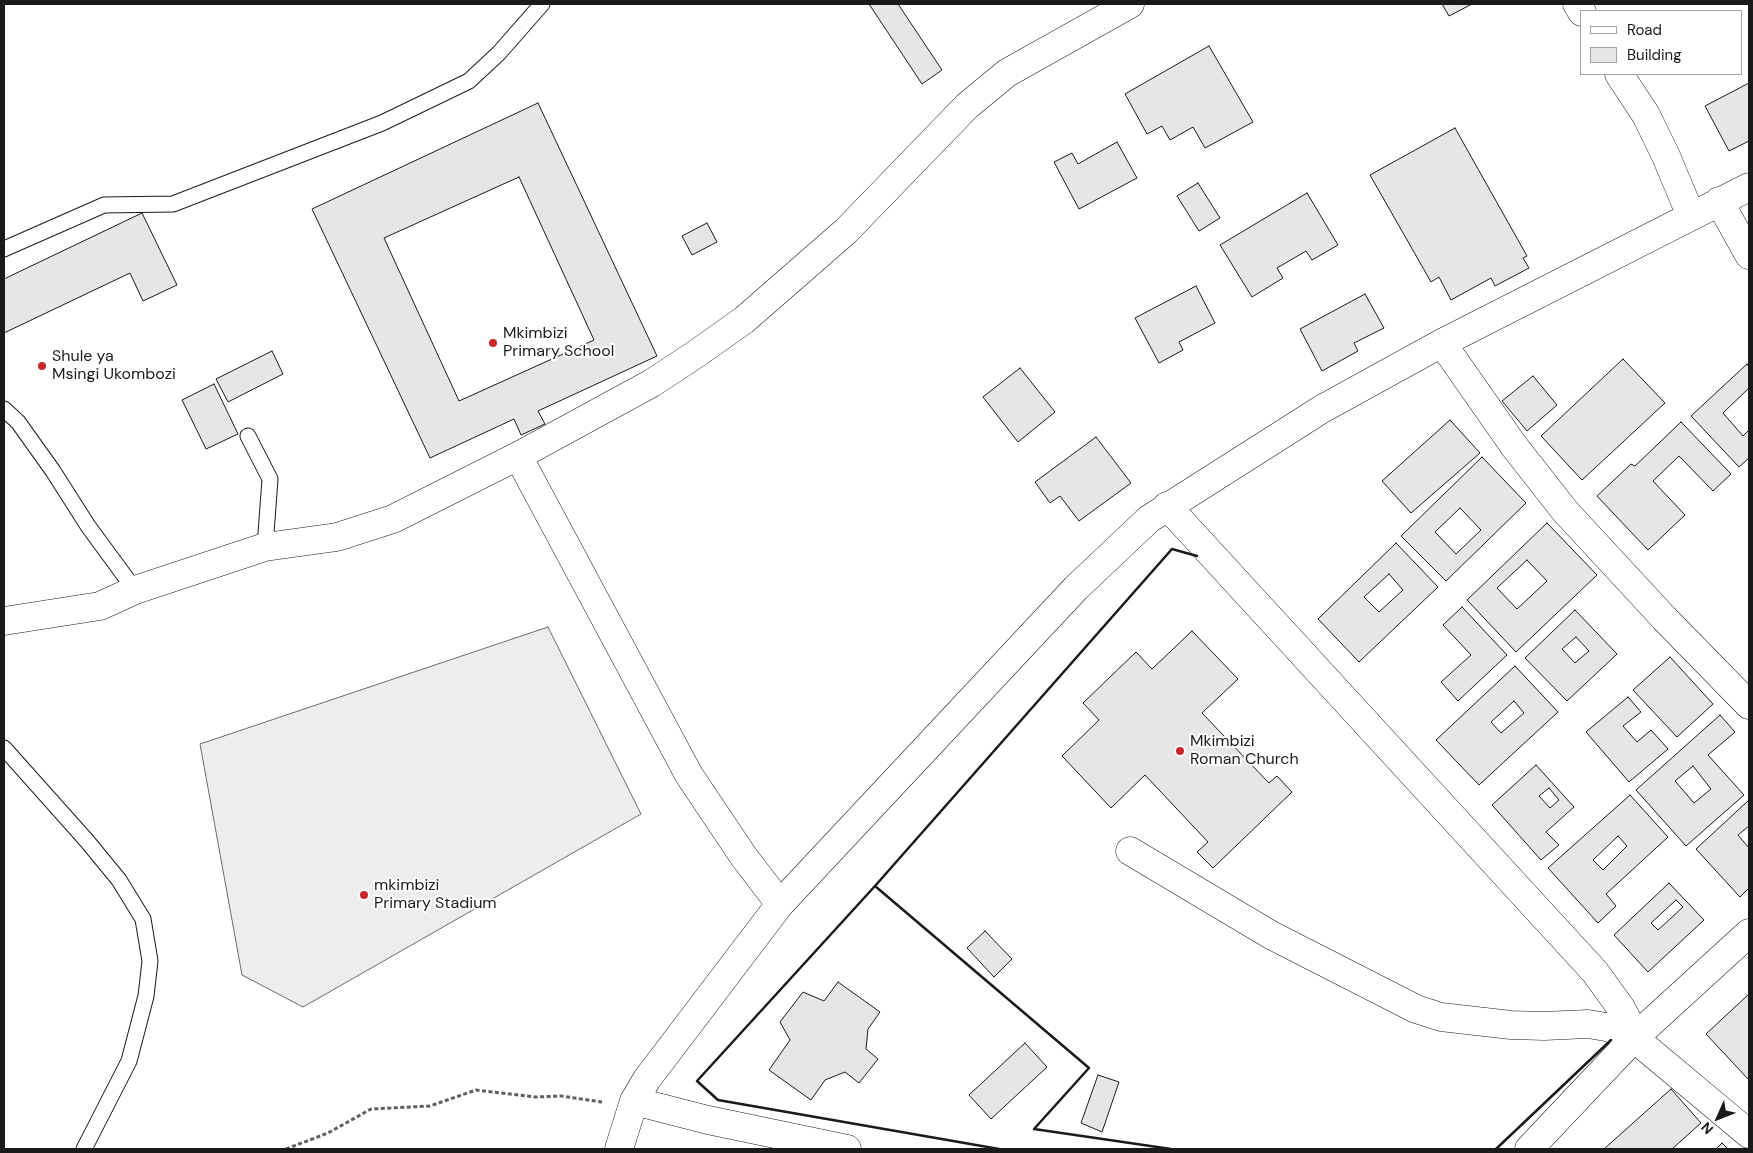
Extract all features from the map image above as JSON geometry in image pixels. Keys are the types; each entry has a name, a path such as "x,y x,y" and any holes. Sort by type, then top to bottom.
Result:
{"street":[{"path":"4,621 100,606 135,590 265,547 337,537 393,519 518,456 652,383 744,320 846,231 967,106 1007,73 1130,4"},
{"path":"1620,75 1646,115 1666,156 1691,216"},
{"path":"619,1149 633,1105 647,1079 780,904 1076,588 1149,519 1322,409 1442,343 1749,187"},
{"path":"1719,201 1749,255"},
{"path":"1442,343 1514,446 1565,511 1664,618 1749,705"},
{"path":"518,456 689,775 744,857 780,904"},
{"path":"1167,506 1595,972 1621,1008 1629,1022 1634,1038"},
{"path":"1130,852 1271,935 1416,1009 1442,1017 1511,1025 1588,1024 1622,1032 1634,1038 1749,1134"},
{"path":"1529,1149 1634,1038 1749,932"},
{"path":"633,1105 847,1149"}],"lane":[{"path":"4,249 104,205 173,204 382,123 469,81 499,54 542,4"},
{"path":"4,409 18,422 53,471 88,526 135,590"},
{"path":"248,436 270,479 265,547"},
{"path":"4,748 109,867 143,919 150,961 144,1005 129,1061 84,1149"}],"path":[{"path":"286,1149 328,1133 371,1109 430,1106 476,1090 535,1097 562,1096 585,1098 633,1105"}],"shaded area":[{"name":"mkimbizi Primary Stadium","path":"548,627 641,814 303,1007 242,975 200,744"}],"building":[{"path":"869,4 898,4 942,70 922,84"},
{"path":"1442,4 1472,4 1449,16"},
{"path":"1209,46 1253,122 1205,148 1193,127 1170,140 1162,126 1147,134 1125,94"},
{"path":"1749,83 1749,141 1729,151 1705,106"},
{"path":"538,103 657,356 538,411 545,424 521,435 514,419 430,458 312,209","holes":["519,177 594,340 459,401 384,238"]},
{"path":"1455,128 1527,256 1523,258 1529,268 1495,286 1491,278 1451,300 1439,277 1431,282 1370,175"},
{"path":"1117,142 1137,178 1079,209 1054,162 1072,153 1078,164"},
{"path":"1198,183 1220,218 1199,231 1177,196"},
{"path":"1307,193 1338,245 1312,260 1306,251 1277,268 1283,278 1252,297 1220,245"},
{"path":"142,213 177,285 143,301 130,273 4,333 4,279"},
{"path":"707,223 717,242 692,255 682,236"},
{"path":"1196,286 1215,323 1179,342 1183,350 1159,363 1135,318"},
{"path":"1365,294 1384,328 1354,343 1358,351 1322,371 1300,329"},
{"path":"272,351 283,374 228,402 216,379"},
{"path":"1623,359 1665,403 1582,480 1541,436"},
{"path":"1747,364 1749,367 1749,388 1723,413 1743,436 1749,430 1749,458 1739,467 1691,416"},
{"path":"1020,368 1055,412 1018,442 983,397"},
{"path":"1533,376 1557,405 1527,431 1502,401"},
{"path":"214,384 238,434 206,449 182,400"},
{"path":"1450,420 1480,453 1411,513 1382,481"},
{"path":"1681,422 1731,474 1713,491 1679,456 1653,481 1685,515 1648,550 1597,496 1631,464 1635,466"},
{"path":"1096,437 1131,483 1079,521 1060,496 1050,503 1035,482"},
{"path":"1482,457 1526,503 1446,581 1401,536","holes":["1460,508 1481,530 1456,554 1435,532"]},
{"path":"1547,523 1597,575 1516,652 1467,600","holes":["1527,560 1547,581 1517,609 1497,588"]},
{"path":"1396,543 1438,587 1359,662 1318,619","holes":["1389,574 1403,590 1379,612 1364,597"]},
{"path":"1462,607 1507,655 1458,701 1441,682 1471,655 1443,625"},
{"path":"1575,610 1617,654 1567,701 1525,658","holes":["1576,637 1589,651 1575,663 1562,649"]},
{"path":"1192,631 1238,679 1202,713 1269,783 1277,776 1292,792 1213,868 1197,852 1208,842 1145,775 1111,808 1062,756 1099,720 1083,703 1136,652 1152,669"},
{"path":"1670,657 1713,704 1677,737 1633,690"},
{"path":"1515,666 1558,712 1479,785 1436,740","holes":["1514,701 1524,713 1501,733 1491,722"]},
{"path":"1628,697 1641,712 1623,726 1637,742 1651,730 1668,749 1629,782 1586,732"},
{"path":"1720,715 1735,732 1708,755 1744,795 1686,846 1636,790","holes":["1693,766 1711,789 1694,803 1675,781"]},
{"path":"1536,765 1574,807 1546,832 1559,845 1541,860 1492,805","holes":["1549,788 1559,800 1550,808 1539,796"]},
{"path":"1630,795 1668,837 1606,894 1616,906 1598,923 1548,868","holes":["1618,836 1627,846 1603,870 1593,860"]},
{"path":"1749,800 1749,826 1738,835 1749,848 1749,888 1740,897 1696,849"},
{"path":"1669,883 1704,920 1648,972 1614,935","holes":["1676,900 1683,907 1658,930 1651,923"]},
{"path":"985,931 1012,959 994,977 967,948"},
{"path":"838,982 880,1012 868,1029 866,1049 878,1059 859,1083 845,1072 825,1080 811,1100 769,1070 790,1040 780,1022 803,992 824,1001"},
{"path":"1749,994 1749,1080 1706,1034"},
{"path":"1025,1043 1047,1067 991,1119 969,1095"},
{"path":"1098,1075 1119,1082 1102,1132 1081,1123"},
{"path":"1671,1089 1701,1123 1672,1149 1604,1149"},
{"path":"1722,1143 1728,1149 1716,1149"}],"wall":[{"path":"999,1149 718,1100 697,1081 875,886 1172,549 1197,556"},
{"path":"875,886 1089,1068 1034,1129 1171,1149"},
{"path":"1496,1149 1611,1040"}],"place":[{"name":"Mkimbizi Primary School","path":"493,343"},
{"name":"Shule ya Msingi Ukombozi","path":"42,366"},
{"name":"Mkimbizi Roman Church","path":"1180,751"},
{"name":"mkimbizi Primary Stadium","path":"364,895"}]}
